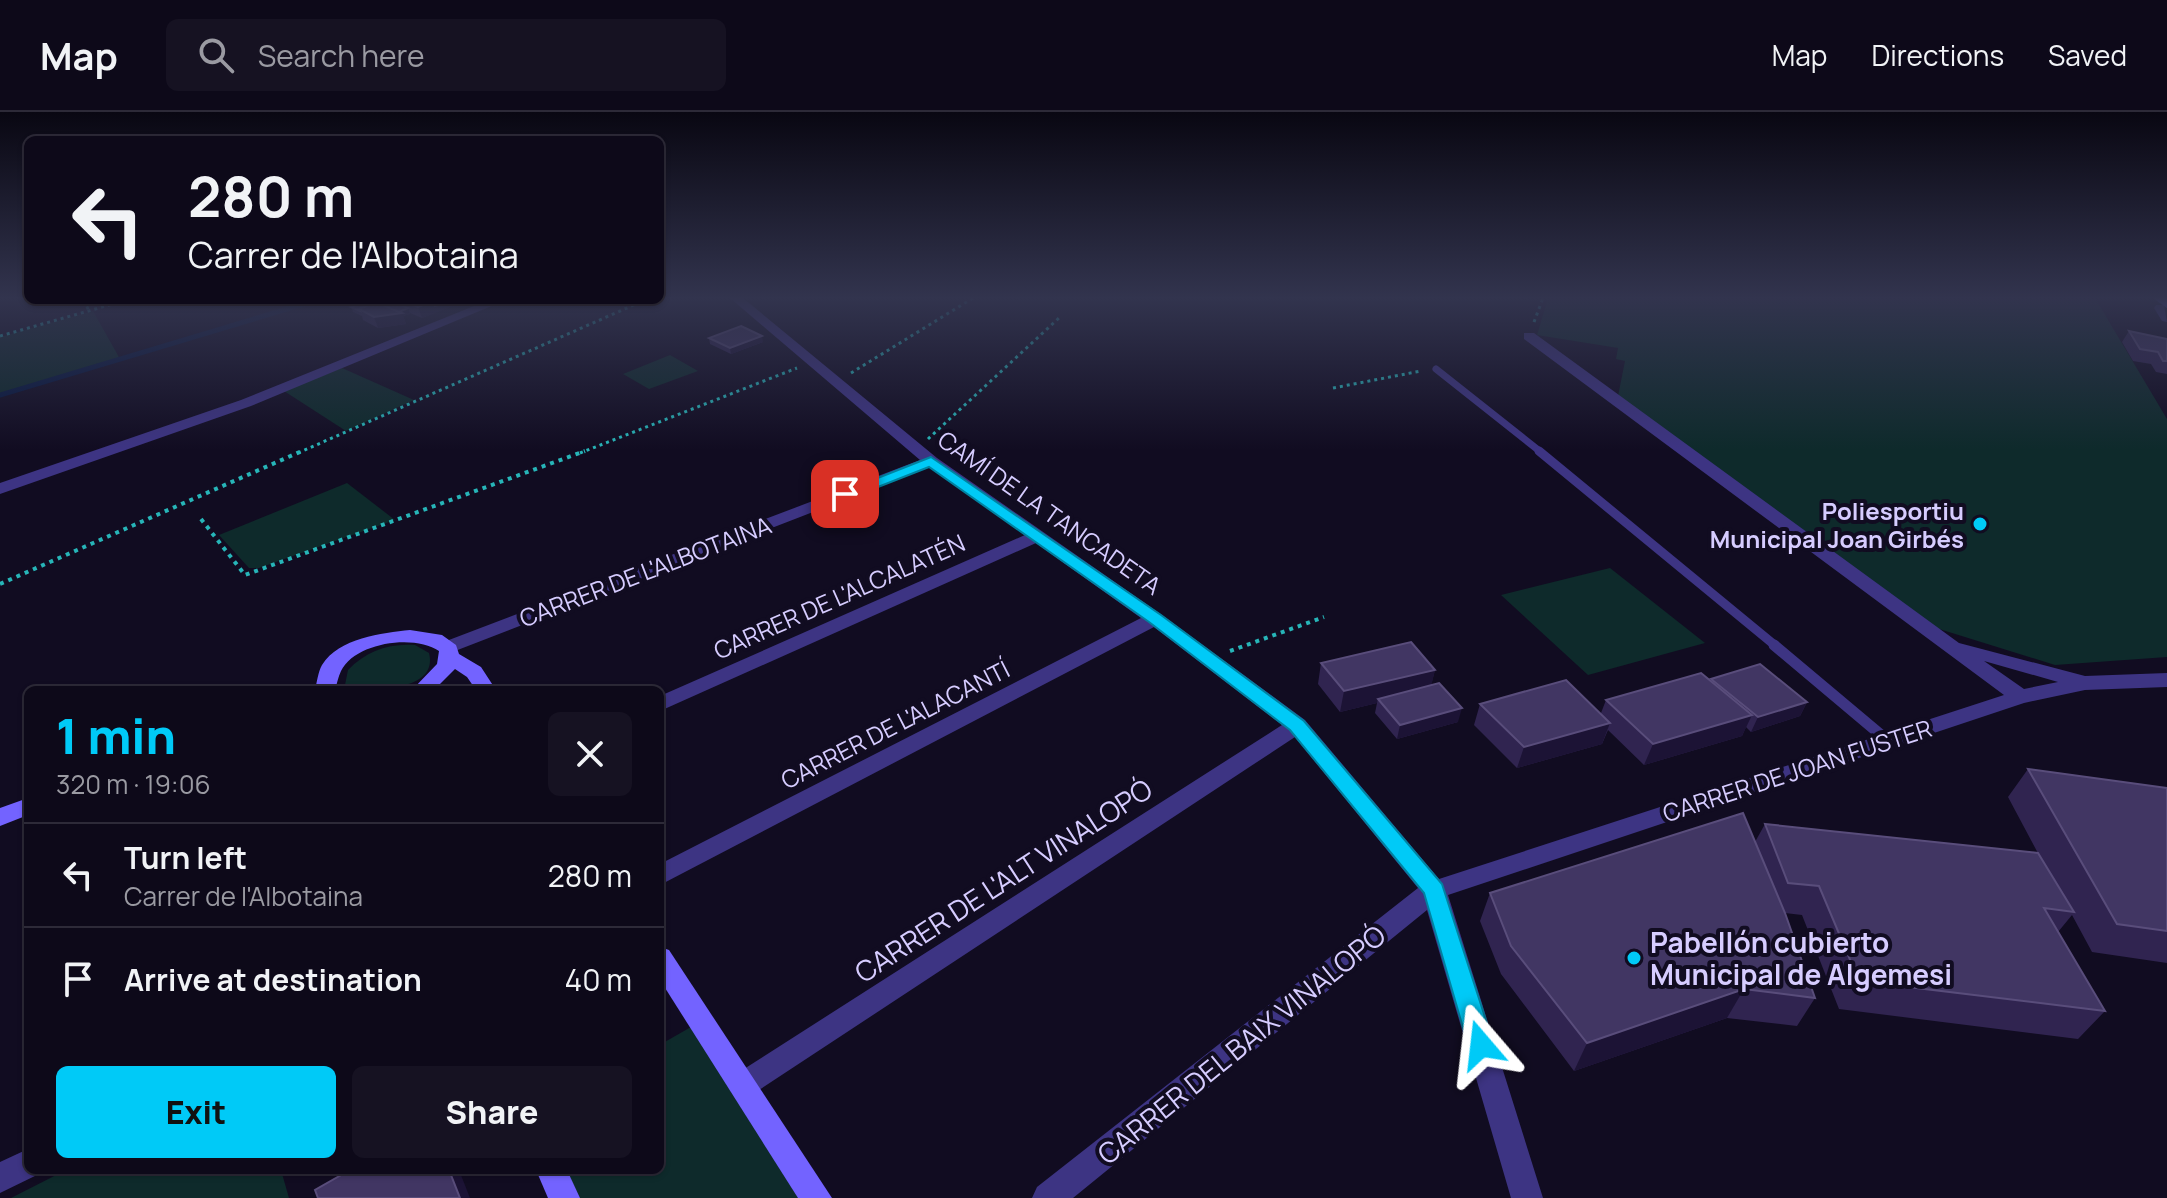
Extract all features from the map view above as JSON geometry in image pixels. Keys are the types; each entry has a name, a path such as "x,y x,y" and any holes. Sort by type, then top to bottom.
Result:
{"street":[{"path":"0,489 246,403 380,349"},
{"name":"CAMÍ DE LA TANCADETA","path":"795,349 924,456 1155,619 1297,725 1434,890 1527,1198"},
{"path":"1546,349 2020,697"},
{"name":"CARRER DE L'ALBOTAINA","path":"449,652 924,456"},
{"name":"CARRER DE L'ALCALATÉN","path":"664,702 1038,536"},
{"name":"CARRER DE L'ALACANTÍ","path":"664,873 1155,619"},
{"path":"325,686 326,678 338,662 373,642 413,634 435,637 474,672 483,686"},
{"path":"1946,643 2085,683"},
{"path":"426,686 446,668 449,652"},
{"name":"CARRER DE JOAN FUSTER","path":"1434,890 2020,697 2085,683 2167,680"},
{"name":"CARRER DE L'ALT VINALOPÓ","path":"743,1085 1297,725"},
{"path":"0,817 24,808"},
{"name":"CARRER DEL BAIX VINALOPÓ","path":"1048,1198 1434,890"},
{"path":"664,964 816,1198"},
{"path":"0,1178 24,1166"},
{"path":"553,1174 564,1198"}],"lane":[{"path":"1436,369 1621,516 1887,740"}],"path":[{"path":"0,584 534,349"},
{"path":"835,382 890,349"},
{"path":"924,456 1029,349"},
{"path":"201,519 245,575 506,482 812,363"},
{"path":"1333,388 1436,369"},
{"path":"1209,659 1324,617"}],"green space":[{"path":"0,349 114,349 120,359 0,394"},
{"name":"Poliesportiu Municipal Joan Girbés","path":"1618,349 2125,349 2167,419 2167,657 2055,665 1936,628 1618,396 1625,361 1616,359"},
{"path":"670,355 698,371 649,389 623,374"},
{"path":"342,368 414,400 346,431 284,391"},
{"path":"347,483 395,520 259,568 249,568 219,535"},
{"path":"1610,568 1705,643 1588,675 1501,595"},
{"path":"396,645 415,645 429,653 429,666 424,675 402,686 345,685 348,670 355,663 370,653"},
{"path":"691,1027 801,1198 580,1198 568,1174 664,1174 664,1042"},
{"path":"58,1174 282,1174 289,1198 11,1198"}],"building":[{"path":"2140,349 2167,349 2167,361 2163,361 2158,352"},
{"path":"1411,642 1435,670 1344,691 1321,663"},
{"path":"1760,664 1807,702 1758,717 1711,679"},
{"path":"1701,673 1752,715 1653,744 1606,700"},
{"path":"1566,680 1610,723 1524,747 1480,704"},
{"path":"1439,683 1462,708 1400,725 1378,699"},
{"path":"2028,769 2167,788 2167,931 2117,924"},
{"name":"Pabellón cubierto Municipal de Algemesi","path":"1743,813 1785,913 1815,998 1744,989 1587,1043 1511,946 1490,893"},
{"path":"1765,824 2038,853 2074,912 2044,908 2105,1011 1859,981 1819,886 1788,883"},
{"path":"343,1174 451,1174 460,1198 318,1198 315,1190"}],"waterway":[{"path":"0,395 155,349"}],"place":[{"name":"Poliesportiu Municipal Joan Girbés","path":"1980,524"},
{"name":"Pabellón cubierto Municipal de Algemesi","path":"1634,958"}],"route":[{"path":"845,494 931,461 1155,619 1297,725 1434,890 1481,1045"}]}
